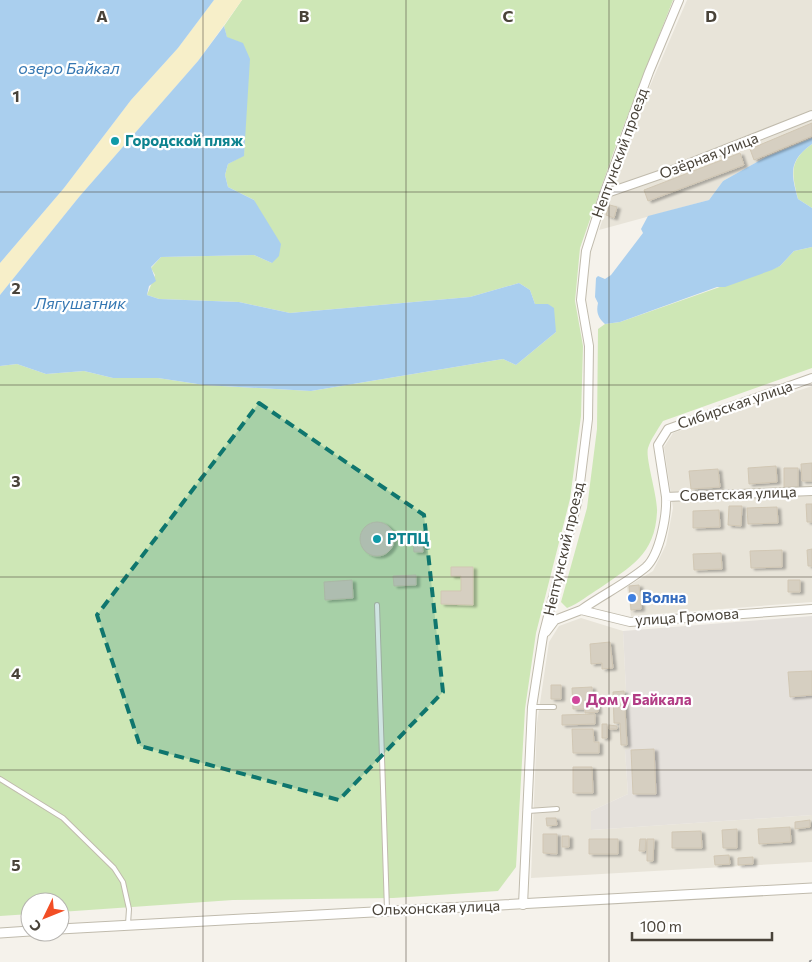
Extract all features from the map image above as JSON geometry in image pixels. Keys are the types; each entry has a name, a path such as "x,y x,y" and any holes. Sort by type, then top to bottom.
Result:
{"street":[{"name":"Нептунский проезд","path":"523,905 532,707 543,636 578,499 588,419 589,346 581,300 586,251 604,194 649,72 679,0"},
{"name":"Озёрная улица","path":"604,194 665,174 812,115"},
{"name":"Сибирская улица","path":"666,497 658,445 668,428 812,378"},
{"name":"Советская улица","path":"581,610 647,566 660,541 666,497 812,491"},
{"name":"улица Громова","path":"581,610 630,622 812,609"},
{"path":"543,636 555,620 581,610"},
{"name":"Ольхонская улица","path":"70,928 812,888"},
{"path":"0,933 20,932"}],"lane":[{"path":"377,604 387,910"},
{"path":"532,707 554,707"},
{"path":"0,779 63,818 114,868 123,882 129,909 128,925"},
{"path":"526,812 557,809"}],"highlighted area":[{"path":"259,403 424,515 443,692 339,800 140,746 97,615"}],"shaded area":[{"path":"687,0 812,0 812,138 766,157 723,181 709,200 599,230 647,93"},
{"path":"812,386 812,602 631,616 627,587 653,571 666,545 673,508 664,447 673,433"},
{"path":"812,616 812,815 591,830 591,811 628,794 625,750 629,749 623,631"},
{"path":"581,618 623,631 629,750 625,750 628,794 591,811 591,830 812,815 812,862 531,878 537,723 549,642 559,626"}],"green space":[{"path":"242,0 673,0 615,148 580,248 575,301 583,346 581,416 570,499 536,633 525,709 516,867 498,891 393,898 233,900 70,911 70,892 20,892 20,915 0,916 0,366 17,364 46,374 84,371 113,378 158,378 204,385 311,391 503,359 516,365 556,332 548,304 535,304 530,290 519,283 470,297 290,313 239,302 159,299 147,295 155,275 151,268 161,257 254,255 272,263 254,200 228,187 225,175 228,164 244,155 245,110 224,26"},
{"path":"812,144 812,208 798,199 793,175 795,162 804,150"},
{"path":"812,247 812,368 663,421 648,448 648,460 657,512 655,527 646,549 631,566 567,608 561,602 587,508 597,429 598,329 605,324 620,322 780,266 794,251"}],"sand":[{"name":"Городской пляж","path":"214,0 242,0 198,61 79,197 0,295 0,263 64,188 131,100 178,48"}],"water":[{"name":"озеро Байкал","path":"0,0 214,0 178,48 131,100 64,188 0,263"},
{"name":"Лягушатник","path":"224,26 227,37 243,43 250,59 244,156 228,164 225,175 228,187 254,200 281,244 279,256 272,263 254,255 161,257 151,267 156,281 149,286 147,295 159,299 239,302 290,313 470,297 519,283 530,290 535,304 548,304 554,308 556,332 516,365 503,359 311,391 204,385 158,378 113,378 84,371 46,374 17,364 0,366 0,295 79,197 198,61"},
{"path":"812,138 812,144 804,150 795,162 793,175 798,199 812,208 812,247 794,251 780,266 772,270 725,287 717,287 620,322 605,324 603,322 598,315 598,303 595,297 596,278 598,276 605,279 611,275 643,233 641,229 648,216 709,200 723,181 766,157"}],"building":[{"path":"812,123 812,136 754,160 750,149"},
{"path":"740,153 744,165 648,201 644,190"},
{"path":"610,205 617,207 614,218 606,215"},
{"path":"812,463 812,481 802,481 801,464"},
{"path":"776,466 777,482 749,484 748,468"},
{"path":"784,468 798,468 798,487 784,487"},
{"path":"718,469 720,487 691,489 689,471"},
{"path":"806,504 812,504 812,522 807,522"},
{"path":"729,506 742,506 741,526 728,525"},
{"path":"777,507 778,523 748,524 747,508"},
{"path":"719,510 720,527 693,528 693,511"},
{"name":"РТПЦ","path":"377,522 389,527 394,539 389,551 377,556 365,551 360,539 365,527"},
{"path":"422,543 423,552 414,552 413,544"},
{"path":"812,549 812,566 808,566 807,550"},
{"path":"782,550 782,567 751,568 750,551"},
{"path":"721,553 722,569 694,570 693,554"},
{"path":"451,567 473,567 473,605 441,604 441,591 461,591 461,576 451,576"},
{"path":"416,575 416,585 394,586 393,576"},
{"path":"352,580 353,598 325,600 324,582"},
{"path":"788,580 800,580 800,592 788,592"},
{"path":"639,585 641,609 631,610 629,586"},
{"path":"610,642 613,668 602,669 602,663 591,664 590,644"},
{"path":"812,671 812,695 790,697 788,672"},
{"path":"551,685 561,685 561,699 551,699"},
{"path":"592,687 592,699 597,699 598,712 585,713 585,709 573,709 572,688"},
{"path":"624,691 627,745 621,745 620,723 614,723 613,692"},
{"path":"595,714 595,724 562,725 562,715"},
{"path":"602,724 607,724 607,738 602,738"},
{"path":"609,725 617,726 617,729 609,729"},
{"path":"572,729 593,729 594,742 599,742 599,753 573,753"},
{"path":"654,749 656,794 633,794 631,750"},
{"path":"573,767 592,767 593,793 573,793"},
{"path":"546,818 556,818 557,825 547,826"},
{"path":"810,820 810,827 795,829 795,822"},
{"path":"790,827 791,842 759,844 758,829"},
{"path":"737,829 737,848 723,848 722,830"},
{"path":"701,831 702,848 672,848 672,832"},
{"path":"543,834 557,834 557,854 543,853"},
{"path":"562,836 569,836 569,847 562,847"},
{"path":"589,839 618,839 618,854 589,854"},
{"path":"640,839 646,839 645,851 639,851"},
{"path":"647,839 654,839 653,861 647,861"},
{"path":"729,855 730,864 715,865 714,856"},
{"path":"753,857 753,864 738,865 738,858"}],"place":[{"name":"Городской пляж","path":"115,141"},
{"name":"РТПЦ","path":"377,539"},
{"name":"Волна","path":"632,598"},
{"name":"Дом у Байкала","path":"576,700"}]}
